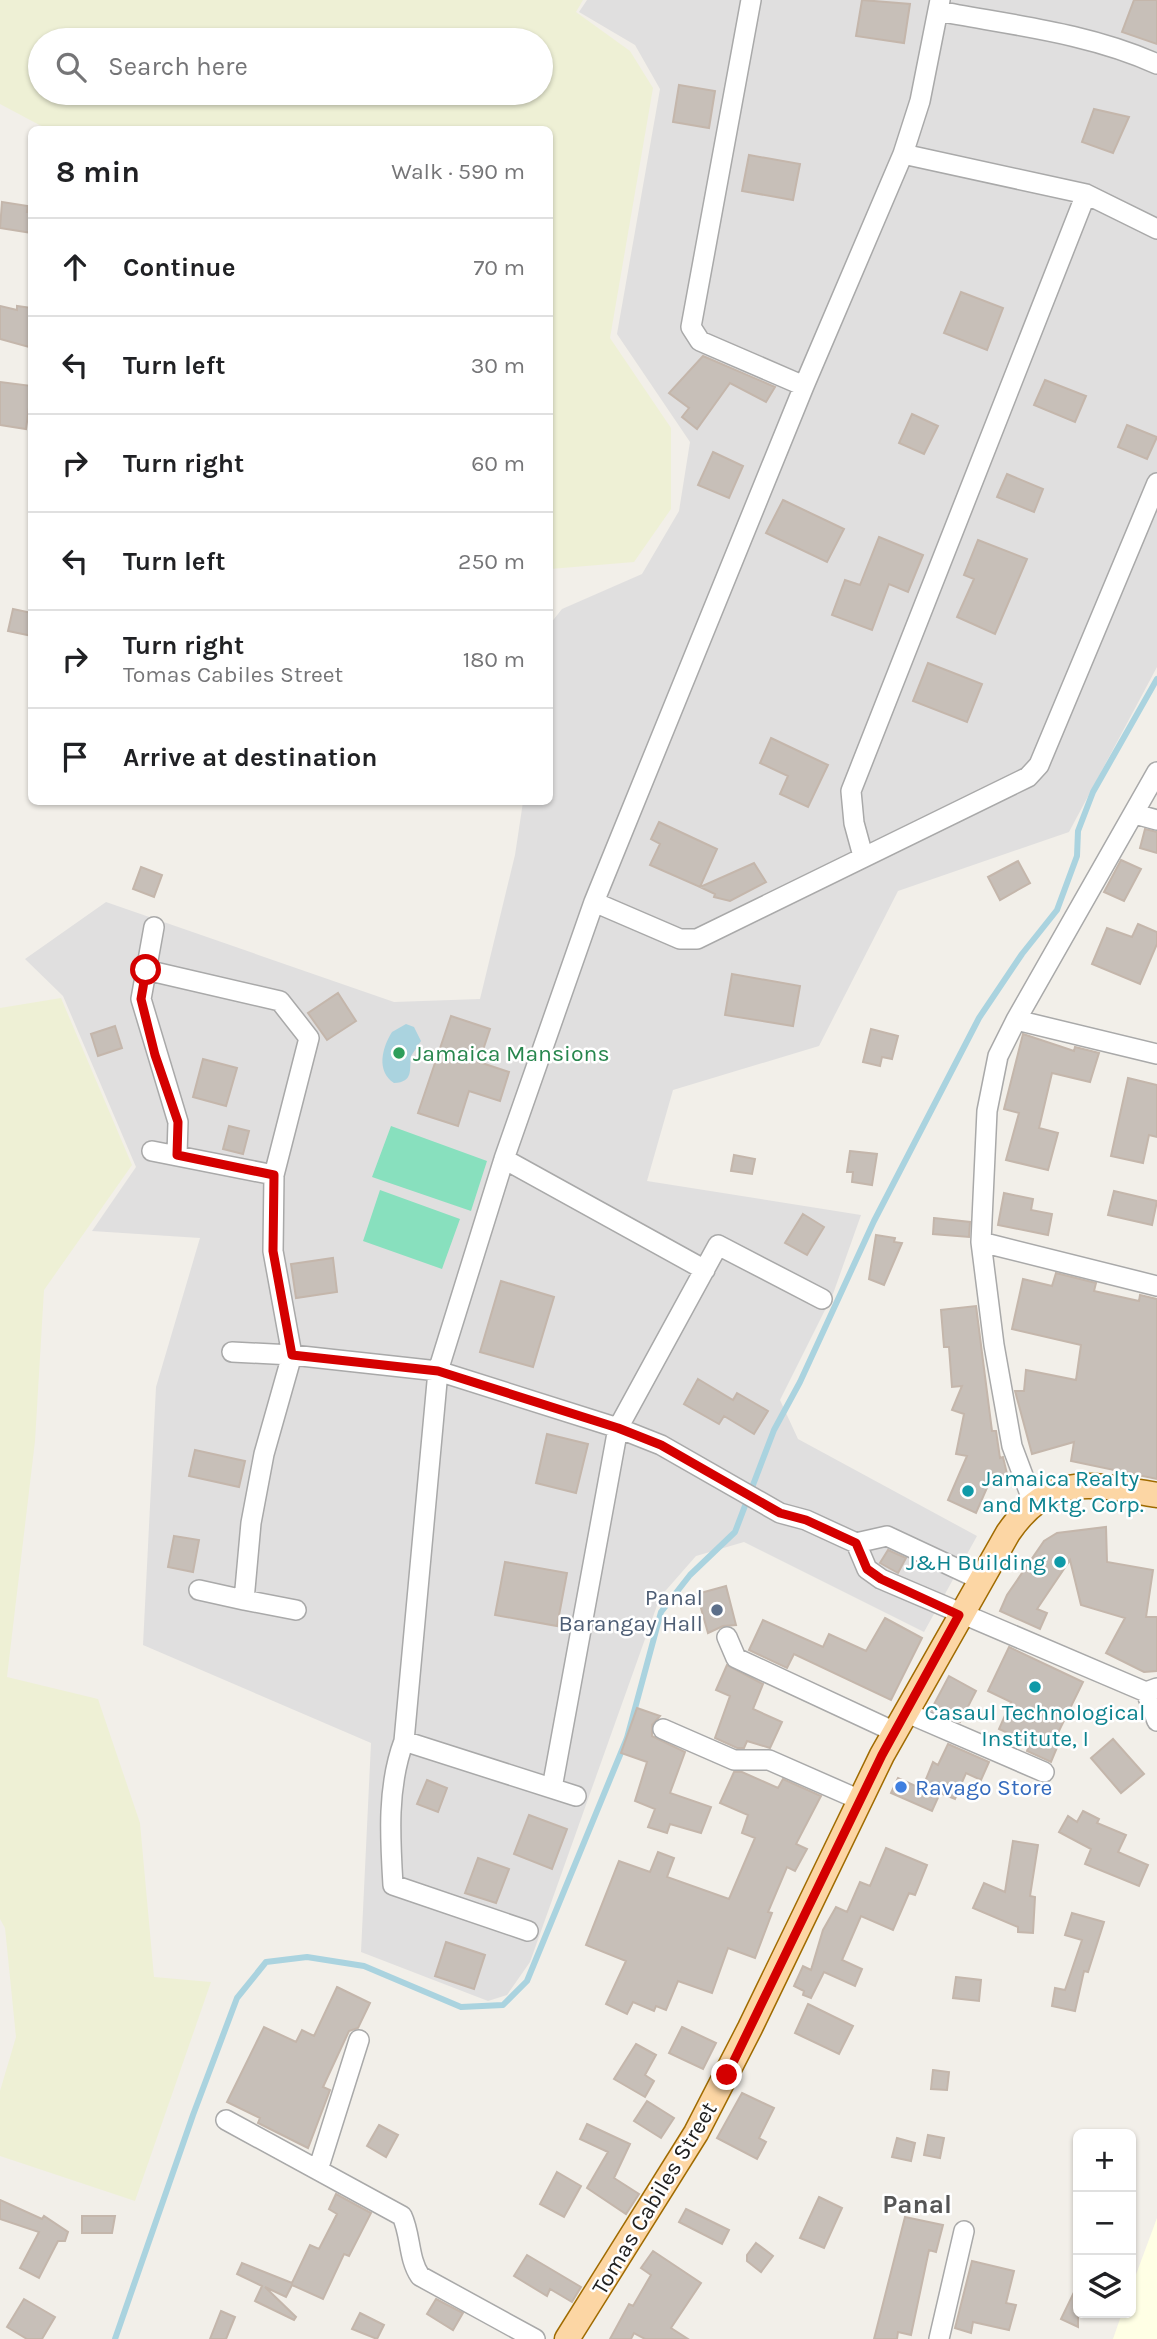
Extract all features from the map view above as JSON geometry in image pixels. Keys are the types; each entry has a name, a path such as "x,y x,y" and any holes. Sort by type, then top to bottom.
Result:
{"main road":[{"path":"1033,1502 1052,1492 1086,1486 1157,1495"},
{"name":"Tomas Cabiles Street","path":"567,2339 696,2133 900,1722 979,1579 1008,1533 1033,1502"}],"street":[{"path":"751,0 691,327 701,341 804,386"},
{"path":"528,1931 393,1885 391,1814 397,1759 404,1741 438,1371 503,1159 594,902 804,386 903,154 920,101 939,5 1088,40 1127,51 1157,64"},
{"path":"903,154 1086,194 1157,229"},
{"path":"863,856 854,822 852,791 1086,194"},
{"path":"594,902 680,939 697,939 1028,777 1040,765 1157,483"},
{"path":"1033,1502 1012,1446 994,1345 981,1242 987,1111 998,1056 1016,1020 1157,772"},
{"path":"1135,814 1157,820"},
{"path":"154,927 141,999 155,1055 178,1122 177,1155"},
{"path":"146,970 280,1001 309,1038 274,1175 273,1251 292,1355 264,1454 251,1523 244,1600"},
{"path":"1016,1020 1157,1054"},
{"path":"152,1150 274,1175"},
{"path":"503,1159 705,1270"},
{"path":"981,1242 1157,1286"},
{"path":"552,1788 618,1428 705,1270 719,1245 822,1299"},
{"path":"232,1352 292,1355 438,1371 618,1428 661,1445 780,1513 806,1520 856,1543 887,1536 979,1579"},
{"path":"856,1543 867,1569 874,1574 959,1615 1151,1690 1157,1721"},
{"path":"199,1590 296,1610"},
{"path":"727,1637 736,1658 900,1722 1044,1772"},
{"path":"663,1729 734,1760 769,1760 860,1800"},
{"path":"404,1741 576,1796"},
{"path":"318,2170 359,2040"},
{"path":"226,2120 402,2216 409,2231 413,2265 420,2276 535,2339"},
{"path":"939,2339 964,2231"}],"shaded area":[{"path":"0,0 583,0 576,12 630,51 653,88 610,338 671,428 671,509 634,562 553,569 553,126 41,126 0,104"},
{"name":"Jamaica Mansions","path":"587,0 1157,0 1157,667 1069,832 898,891 819,1046 673,1090 647,1181 861,1215 833,1294 780,1400 798,1439 977,1536 924,1632 744,1542 696,1556 660,1597 530,1962 507,1995 488,2001 361,1952 371,1743 143,1645 156,1387 200,1238 92,1231 136,1167 63,996 25,959 106,902 394,1002 480,999 515,855 523,805 553,805 553,620 562,609 642,574 679,511 690,442 617,334 660,89 635,45 579,12"},
{"path":"61,998 132,1165 44,1290 35,1441 7,1677 98,1699 140,1823 154,1977 211,1982 135,2201 0,2156 0,2091 16,2037 5,1928 0,1919 0,1008"},
{"path":"1157,2218 1157,2339 1113,2339 1120,2318 1136,2318 1136,2275"}],"green space":[{"path":"391,1126 487,1161 471,1211 372,1177"},
{"path":"380,1190 460,1219 442,1269 363,1241"}],"water":[{"name":"Jamaica Mansions","path":"406,1024 414,1027 421,1041 411,1056 408,1078 394,1083 385,1072 383,1052 392,1032"}],"building":[{"path":"862,0 910,4 904,43 856,36"},
{"path":"1134,0 1157,0 1157,44 1122,32"},
{"path":"679,85 715,91 709,128 673,122"},
{"path":"1094,109 1129,117 1113,153 1082,142"},
{"path":"749,155 800,164 793,200 742,191"},
{"path":"2,202 28,206 28,232 0,228"},
{"path":"961,292 1003,308 987,350 944,333"},
{"path":"0,306 17,310 17,306 28,307 28,347 0,339"},
{"path":"703,356 775,387 766,402 730,383 697,429 682,417 689,408 669,393"},
{"path":"1045,380 1086,396 1075,422 1034,405"},
{"path":"0,382 28,386 26,429 0,425"},
{"path":"912,414 938,426 924,454 899,443"},
{"path":"1127,425 1157,437 1147,459 1118,447"},
{"path":"713,452 743,466 729,498 698,485"},
{"path":"1007,474 1043,489 1034,512 997,497"},
{"path":"783,500 844,529 827,562 766,533"},
{"path":"879,537 923,555 908,592 889,584 872,630 832,615 845,580 860,585"},
{"path":"978,540 1027,559 995,634 957,617 974,579 964,575"},
{"path":"13,609 28,612 28,635 8,631"},
{"path":"928,663 982,684 967,722 913,701"},
{"path":"771,738 828,765 808,807 780,794 788,776 760,763"},
{"path":"659,822 717,849 700,887 650,865 660,844 651,839"},
{"path":"1145,829 1157,832 1157,853 1140,848"},
{"path":"1121,860 1141,869 1124,901 1104,892"},
{"path":"1018,861 1030,883 1000,900 988,877"},
{"path":"754,863 766,882 730,901 714,897 715,894 700,887"},
{"path":"141,867 162,875 154,897 133,889"},
{"path":"1138,924 1157,932 1157,944 1140,984 1092,964 1107,928 1132,937"},
{"path":"732,974 800,986 793,1026 725,1015"},
{"path":"338,993 356,1021 327,1040 308,1013"},
{"path":"451,1016 490,1029 479,1062 509,1072 500,1101 469,1091 458,1126 418,1113"},
{"path":"115,1026 122,1048 98,1056 91,1034"},
{"path":"871,1029 898,1036 892,1059 882,1057 880,1066 863,1062"},
{"path":"1023,1034 1074,1051 1075,1047 1099,1053 1090,1082 1052,1073 1039,1128 1058,1133 1048,1170 1006,1160 1019,1113 1004,1109"},
{"path":"203,1059 237,1068 226,1106 193,1097"},
{"path":"1128,1078 1157,1085 1157,1137 1149,1135 1143,1163 1111,1156"},
{"path":"229,1126 249,1131 243,1154 223,1149"},
{"path":"850,1151 877,1154 872,1185 852,1182 853,1172 847,1172"},
{"path":"734,1155 755,1159 752,1174 731,1171"},
{"path":"1114,1191 1157,1201 1152,1225 1108,1215"},
{"path":"1004,1193 1033,1199 1031,1210 1052,1214 1048,1235 998,1225"},
{"path":"803,1214 824,1227 807,1255 785,1243"},
{"path":"934,1218 970,1222 969,1237 933,1234"},
{"path":"876,1235 895,1238 894,1242 902,1243 884,1285 869,1279"},
{"path":"333,1258 337,1292 296,1298 291,1264"},
{"path":"1056,1273 1096,1283 1094,1291 1139,1301 1140,1295 1157,1299 1157,1479 1071,1461 1074,1442 1032,1454 1015,1391 1024,1391 1026,1370 1076,1380 1081,1345 1012,1329 1023,1279 1052,1286"},
{"path":"501,1281 554,1297 533,1367 480,1352"},
{"path":"976,1306 992,1431 996,1431 1000,1458 1003,1457 1008,1478 993,1474 976,1513 948,1500 967,1456 956,1454 964,1414 952,1410 962,1386 952,1387 949,1347 944,1347 941,1310"},
{"path":"698,1379 733,1400 737,1393 768,1411 754,1434 724,1416 719,1424 684,1404"},
{"path":"547,1434 588,1444 576,1493 536,1483"},
{"path":"195,1450 245,1461 239,1487 189,1476"},
{"path":"1106,1527 1107,1562 1153,1570 1146,1617 1157,1617 1157,1671 1144,1672 1106,1653 1125,1618 1081,1605 1070,1560 1037,1609 1047,1613 1040,1629 1000,1611 1007,1595 1044,1541 1057,1533"},
{"path":"174,1536 199,1540 193,1572 168,1567"},
{"path":"888,1550 906,1558 898,1573 880,1563"},
{"path":"505,1562 567,1573 557,1626 495,1615"},
{"name":"Panal Barangay Hall","path":"726,1586 736,1625 723,1626 708,1633 697,1594"},
{"path":"885,1618 922,1638 891,1700 794,1654 787,1668 749,1650 763,1620 823,1647 829,1634 866,1651"},
{"name":"Casaul Technological Institute, I","path":"1009,1647 1083,1682 1053,1743 1058,1745 1051,1762 1027,1751 1030,1743 999,1729 1011,1702 988,1691"},
{"path":"727,1665 763,1684 753,1709 782,1722 770,1748 747,1741 744,1748 737,1748 715,1738 730,1696 716,1690"},
{"path":"949,1676 976,1691 960,1722 931,1710"},
{"path":"637,1708 660,1716 652,1725 652,1736 685,1752 670,1793 711,1807 701,1833 670,1824 667,1833 648,1827 655,1809 635,1801 647,1762 621,1753"},
{"path":"1113,1739 1144,1774 1121,1793 1091,1758"},
{"path":"948,1744 989,1762 981,1780 966,1773 955,1799 940,1793 932,1811 891,1793 898,1778 922,1789 933,1762 938,1765"},
{"path":"734,1772 742,1772 778,1788 783,1779 821,1796 796,1844 807,1849 795,1871 787,1867 768,1912 772,1913 755,1958 728,1948 712,1993 678,1981 666,2010 656,2006 654,2011 633,2002 627,2014 606,2004 626,1961 586,1945 619,1861 650,1872 658,1852 674,1858 667,1877 729,1899 755,1838 742,1833 748,1815 720,1803"},
{"path":"427,1780 447,1788 438,1812 417,1804"},
{"path":"1083,1811 1099,1819 1097,1823 1126,1835 1118,1852 1148,1865 1139,1886 1085,1864 1091,1849 1059,1832 1068,1816 1077,1822"},
{"path":"529,1815 567,1829 552,1869 514,1854"},
{"path":"1013,1841 1038,1845 1030,1896 1035,1897 1033,1933 1018,1932 1018,1927 973,1908 984,1883 1005,1892"},
{"path":"886,1848 927,1865 915,1895 909,1893 893,1930 861,1916 842,1960 862,1969 855,1986 824,1972 811,1998 803,1995 804,1991 794,1986 803,1966 811,1970 823,1930 836,1907 847,1912 860,1882 870,1886"},
{"path":"478,1858 509,1869 496,1903 465,1893"},
{"path":"1072,1913 1104,1922 1088,1972 1084,1971 1075,2011 1052,2006 1055,1988 1065,1990 1082,1940 1065,1935"},
{"path":"446,1942 485,1955 474,1989 435,1976"},
{"path":"956,1977 981,1980 979,2001 953,1998"},
{"path":"337,1987 370,2003 358,2028 349,2031 323,2087 330,2090 308,2148 258,2123 260,2118 227,2102 264,2027 296,2042 302,2030 314,2036"},
{"path":"808,2004 853,2026 839,2054 795,2033"},
{"path":"682,2027 716,2043 703,2069 669,2053"},
{"path":"636,2044 656,2055 645,2075 654,2081 645,2097 614,2079"},
{"path":"933,2070 949,2072 947,2090 931,2089"},
{"path":"742,2093 774,2108 759,2138 766,2142 757,2159 717,2138"},
{"path":"647,2101 674,2118 661,2138 634,2121"},
{"path":"587,2124 630,2144 614,2178 639,2194 626,2214 587,2188 608,2152 580,2139"},
{"path":"379,2125 398,2135 386,2157 367,2146"},
{"path":"928,2135 944,2138 940,2158 924,2155"},
{"path":"897,2138 915,2143 911,2161 892,2157"},
{"path":"557,2172 581,2186 564,2217 540,2204"},
{"path":"336,2194 371,2213 349,2256 344,2254 323,2299 292,2285 286,2297 265,2287 296,2317 294,2320 255,2301 262,2286 237,2274 242,2263 292,2283 310,2245 319,2249 337,2214 329,2209"},
{"path":"819,2197 842,2208 824,2248 800,2238"},
{"path":"0,2200 42,2219 44,2216 68,2232 65,2241 58,2241 39,2278 20,2268 39,2232 0,2219"},
{"path":"686,2209 729,2230 722,2244 679,2222"},
{"path":"82,2216 115,2216 112,2233 82,2233"},
{"path":"905,2217 943,2225 936,2252 929,2250 911,2335 898,2332 897,2339 874,2339"},
{"path":"756,2243 773,2256 761,2272 747,2261 747,2255"},
{"path":"653,2251 701,2283 671,2328 688,2339 645,2339 634,2333 631,2339 610,2339 629,2304 633,2306 651,2275 641,2268"},
{"path":"527,2255 581,2287 572,2302 550,2289 547,2296 514,2276"},
{"path":"972,2261 1014,2271 1006,2303 1016,2305 1009,2330 973,2322 971,2333 955,2328"},
{"path":"1073,2294 1073,2318 1078,2318 1078,2327 1061,2319"},
{"path":"24,2299 55,2317 42,2339 27,2339 7,2327"},
{"path":"436,2299 463,2313 453,2330 427,2314"},
{"path":"221,2311 235,2317 226,2339 210,2339"},
{"path":"360,2313 384,2325 377,2339 352,2329"}],"waterway":[{"path":"115,2339 237,1998 266,1962 307,1957 364,1966 461,2007 503,2005 527,1981 627,1738 661,1612 690,1575 735,1532 774,1430 800,1382 874,1221 979,1018 1022,954 1057,910 1077,856 1078,831 1093,792 1157,679"}],"place":[{"name":"Jamaica Mansions","path":"399,1053"},
{"name":"Jamaica Realty and Mktg. Corp.","path":"968,1491"},
{"name":"J&H Building","path":"1060,1562"},
{"name":"Panal Barangay Hall","path":"717,1610"},
{"name":"Casaul Technological Institute, I","path":"1035,1687"},
{"name":"Ravago Store","path":"901,1787"}],"district":[{"name":"Panal","path":"917,2204"}],"route":[{"path":"146,970 141,999 155,1055 178,1122 177,1155 274,1175 273,1251 292,1355 438,1371 618,1428 661,1445 780,1513 806,1520 856,1543 867,1569 881,1579 959,1615 882,1755 727,2075"}]}
